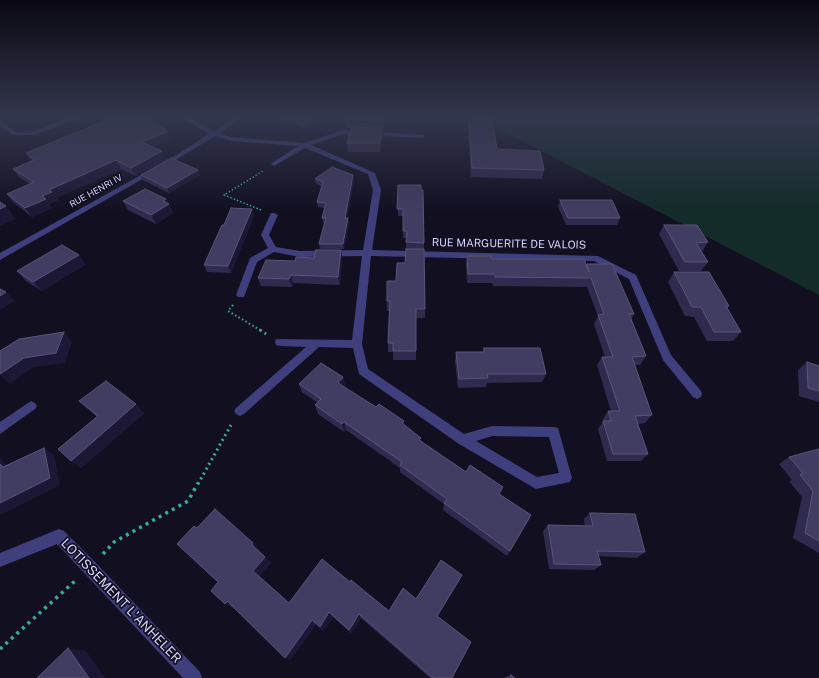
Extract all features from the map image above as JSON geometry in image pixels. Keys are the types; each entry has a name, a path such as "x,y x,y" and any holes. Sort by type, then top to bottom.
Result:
{"street":[{"name":"RUE HENRI IV","path":"0,257 189,149"},
{"path":"274,164 298,149"},
{"path":"313,149 371,173 377,190 367,253 357,344 363,371 463,440 536,483 566,478 554,432 492,431 463,440"},
{"path":"241,295 253,260 273,249 265,235 274,215"},
{"name":"RUE MARGUERITE DE VALOIS","path":"273,249 300,254 367,253 595,258 633,277 667,357 697,394"},
{"path":"280,342 357,344"},
{"path":"240,411 316,343"},
{"path":"0,429 31,406"},
{"name":"LOTISSEMENT L'ANHELER","path":"0,560 59,536 194,678"}],"path":[{"path":"274,164 224,195 274,215"},
{"path":"241,295 228,311 280,342"},
{"path":"0,649 90,567 114,542 188,501 240,411"}],"green space":[{"path":"537,149 819,149 819,295"}],"building":[{"path":"37,149 157,149 162,151 131,168 116,160 49,190 52,192 42,196 46,199 25,208 7,194 34,182 13,169 34,160 26,153"},
{"path":"471,149 497,149 540,151 544,170 472,168"},
{"path":"171,158 198,170 167,188 141,175"},
{"path":"332,167 353,175 345,218 348,218 343,244 319,244 326,218 322,218 326,203 317,202 323,182 315,179"},
{"path":"398,185 421,185 421,190 423,190 424,243 406,242 407,231 403,231 403,209 397,209"},
{"path":"145,189 166,199 163,201 169,204 151,215 123,201"},
{"path":"560,200 612,200 620,218 568,218"},
{"path":"0,202 6,206 0,209"},
{"path":"231,208 252,209 228,266 204,265 222,225 224,225"},
{"path":"664,225 697,225 708,242 696,243 708,262 685,262"},
{"path":"62,245 79,255 33,282 17,271"},
{"path":"406,249 424,249 425,309 416,309 416,351 393,351 393,343 388,343 390,301 387,301 387,281 396,281 397,263 405,263"},
{"path":"316,250 341,250 338,277 291,275 289,279 258,278 266,260 295,261 296,257 314,258"},
{"path":"467,256 491,256 492,259 584,259 589,272 587,264 612,264 634,314 629,314 646,356 632,357 652,415 635,416 648,454 613,454 603,421 611,421 608,411 620,411 602,357 613,357 598,315 604,314 591,278 495,277 494,274 468,274"},
{"path":"674,272 709,272 729,306 726,306 741,332 714,332 701,307 692,307"},
{"path":"0,289 6,292 0,296"},
{"path":"64,332 56,353 24,358 0,374 0,351 19,339"},
{"path":"484,348 540,348 546,374 487,374 488,378 459,379 456,352 484,352"},
{"path":"807,362 819,366 819,391 808,388"},
{"path":"321,363 343,377 338,383 376,407 379,404 404,421 402,423 421,438 419,440 466,472 470,465 503,487 499,494 531,515 510,551 444,503 447,499 400,465 402,462 344,422 342,424 315,405 321,399 299,384"},
{"path":"106,381 136,404 71,461 58,449 98,416 79,401"},
{"path":"44,448 50,478 0,503 0,464 3,467"},
{"path":"819,449 819,541 805,533 813,491 800,475 803,473 789,457"},
{"path":"215,509 253,543 252,545 265,557 253,571 289,603 322,559 389,611 403,588 416,599 441,560 462,575 437,616 471,642 452,678 433,678 359,614 349,630 329,612 320,627 312,620 285,658 227,601 225,604 211,591 218,582 177,544 194,526 197,528"},
{"path":"590,513 635,514 645,552 597,551 601,565 554,564 548,525 593,526"},
{"path":"68,648 89,678 37,678"}]}
